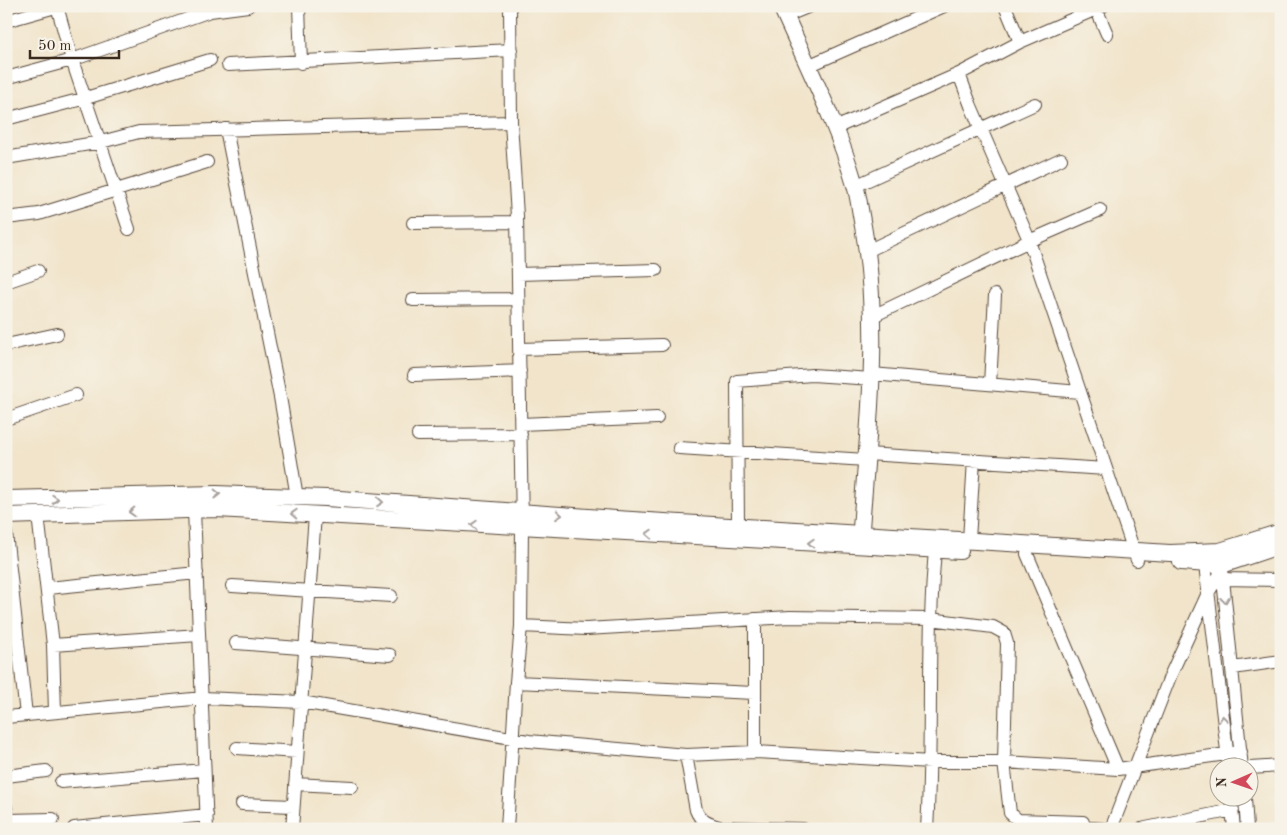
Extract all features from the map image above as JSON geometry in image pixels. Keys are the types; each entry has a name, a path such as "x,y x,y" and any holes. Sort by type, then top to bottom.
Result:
{"street":[{"path":"6,21 58,6 72,60 101,142 128,229"},
{"path":"6,78 72,60 210,11 248,6"},
{"path":"299,6 301,63"},
{"path":"507,829 521,626 522,520 517,222 511,122 510,6"},
{"path":"810,6 783,11 835,128 855,186 867,251 873,316 872,376 860,540"},
{"path":"808,66 944,6"},
{"path":"1005,6 1020,42"},
{"path":"835,128 959,74 1020,42 1098,7 1107,34"},
{"path":"228,65 301,63 511,50"},
{"path":"6,119 86,98 210,60"},
{"path":"959,74 1029,241 1135,555"},
{"path":"855,186 1035,104"},
{"path":"6,158 101,142 140,132 511,122"},
{"path":"226,129 280,397 297,497"},
{"path":"867,251 1062,160"},
{"path":"6,218 38,214 207,162"},
{"path":"873,316 1029,241 1100,210"},
{"path":"413,222 517,222"},
{"path":"518,274 656,270"},
{"path":"6,282 38,271"},
{"path":"990,384 995,295"},
{"path":"413,300 518,299"},
{"path":"6,345 57,334"},
{"path":"519,349 662,345"},
{"path":"414,374 520,371"},
{"path":"738,526 737,381 812,375 872,376 1080,392"},
{"path":"6,419 76,395"},
{"path":"418,435 657,418"},
{"path":"679,448 736,452 974,460 1106,469"},
{"path":"969,540 974,460"},
{"path":"6,499 216,494 297,497 522,520 936,544 1027,554 1204,558 1222,567 1281,580"},
{"path":"6,516 194,510 738,526 860,540"},
{"path":"194,510 207,829"},
{"path":"38,515 48,588 53,645 55,712"},
{"path":"292,829 315,515"},
{"path":"1111,829 1171,674 1222,567 1281,532"},
{"path":"6,533 26,715"},
{"path":"936,544 969,540 1135,555"},
{"path":"927,829 931,762 930,619 936,544"},
{"path":"1222,567 1281,545"},
{"path":"1027,554 1118,769"},
{"path":"1204,558 1228,758"},
{"path":"1222,567 1234,668 1241,758"},
{"path":"48,588 196,573"},
{"path":"232,586 391,596"},
{"path":"521,626 586,629 790,617 930,619 993,627 1004,632 1006,643 1004,762 1009,810 1012,817 1018,820 1083,825 1104,829"},
{"path":"755,619 755,752"},
{"path":"53,645 200,634"},
{"path":"236,643 390,655"},
{"path":"1234,668 1281,661"},
{"path":"516,682 754,693"},
{"path":"6,717 203,698 301,702 513,738 686,755 755,752 931,762 1004,762 1118,769 1241,752"},
{"path":"236,748 297,752"},
{"path":"686,755 694,801 699,817 708,824 719,828 803,829"},
{"path":"1260,767 1281,766"},
{"path":"61,782 204,770"},
{"path":"6,776 46,771"},
{"path":"296,784 352,787"},
{"path":"242,804 293,806"},
{"path":"6,807 8,825 53,819"},
{"path":"1141,829 1217,808"},
{"path":"1232,808 1234,829"},
{"path":"1246,808 1247,829"},
{"path":"74,828 207,815"}]}
